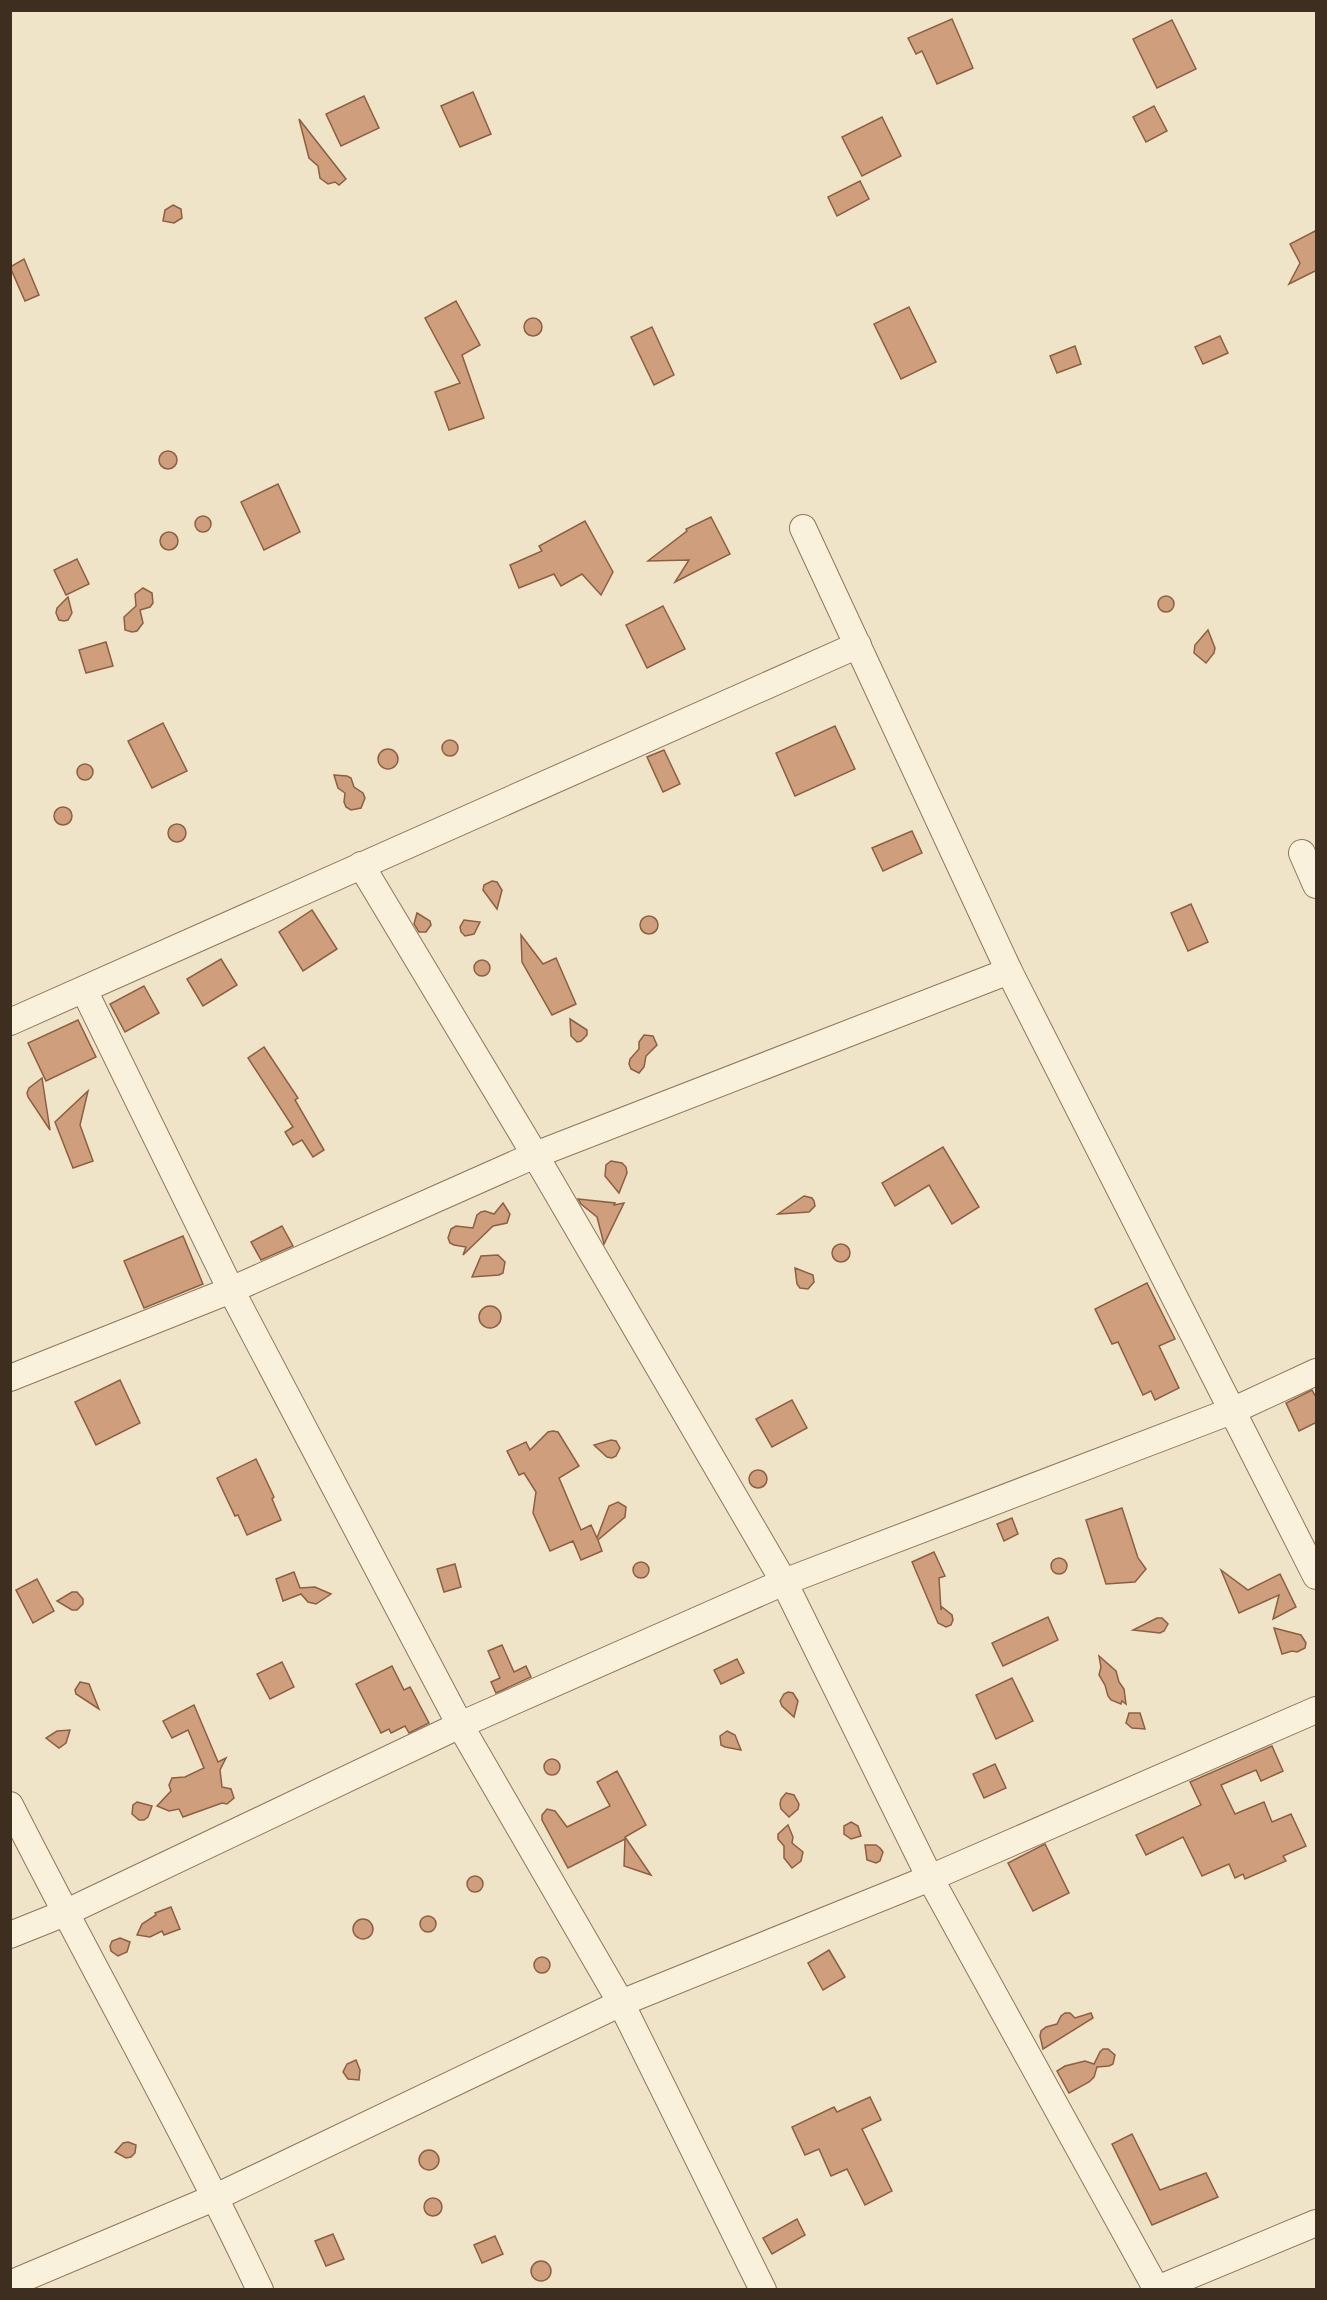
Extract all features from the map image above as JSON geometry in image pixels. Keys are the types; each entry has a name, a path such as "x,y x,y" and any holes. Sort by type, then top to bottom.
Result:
{"street":[{"path":"803,528 1009,971 1317,1576"},
{"path":"10,1022 858,645"},
{"path":"1302,854 1317,885"},
{"path":"361,865 535,1155 784,1582 930,1878 1156,2289 1317,2223"},
{"path":"10,1378 231,1290 535,1155 1009,971"},
{"path":"84,990 231,1290 460,1725 621,2003 763,2289"},
{"path":"10,1935 65,1913 460,1725 784,1582 1234,1410 1317,1372"},
{"path":"10,2284 216,2197 621,2003 930,1878 1317,1710"},
{"path":"10,1804 65,1913 216,2197 260,2289"}],"building":[{"path":"952,19 973,68 937,84 922,51 916,54 908,38"},
{"path":"1172,20 1196,69 1157,88 1133,39"},
{"path":"473,92 491,134 460,147 441,106"},
{"path":"364,96 379,128 341,146 326,114"},
{"path":"1154,106 1167,131 1146,142 1133,117"},
{"path":"882,117 901,156 862,176 842,137"},
{"path":"299,119 346,179 339,185 335,182 328,184 320,178 318,166 309,158"},
{"path":"860,181 869,199 837,216 828,197"},
{"path":"173,205 181,209 182,218 174,223 163,221 165,210"},
{"path":"1317,230 1317,270 1289,284 1300,263 1290,244"},
{"path":"24,259 39,295 25,301 10,267"},
{"path":"456,301 480,345 462,355 484,418 449,430 435,392 460,383 425,318"},
{"path":"909,307 936,362 901,379 874,324"},
{"path":"533,318 539,321 542,327 539,333 533,336 527,333 524,327 527,321"},
{"path":"652,327 674,375 654,385 631,337"},
{"path":"1220,336 1228,353 1203,364 1195,347"},
{"path":"1075,346 1081,364 1057,373 1050,356"},
{"path":"168,451 174,454 177,460 174,466 168,469 162,466 159,460 162,454"},
{"path":"278,484 300,532 264,550 241,502"},
{"path":"200,516 206,516 211,524 209,530 200,532 195,527 195,521"},
{"path":"711,517 730,554 675,582 689,560 648,561 687,531 686,529"},
{"path":"585,521 613,572 601,595 582,574 561,586 554,574 519,588 510,565 542,551 539,546"},
{"path":"165,532 173,532 178,537 176,548 165,550 160,545 160,537"},
{"path":"77,559 89,584 66,595 54,570"},
{"path":"143,588 152,593 153,603 150,607 140,610 143,623 137,631 125,630 124,617 136,606 135,594"},
{"path":"1163,596 1169,596 1174,604 1172,610 1163,612 1158,607 1158,601"},
{"path":"68,597 72,613 68,620 59,620 56,613 57,608"},
{"path":"663,606 685,649 647,668 626,625"},
{"path":"1208,630 1215,648 1206,663 1194,653 1195,645"},
{"path":"106,642 113,666 86,673 79,650"},
{"path":"163,723 187,771 152,788 128,741"},
{"path":"835,726 855,769 795,796 776,753"},
{"path":"450,740 456,742 458,748 456,754 450,756 444,754 442,748 444,742"},
{"path":"388,749 395,752 398,759 395,766 388,769 381,766 378,759 381,752"},
{"path":"664,750 680,784 663,792 647,757"},
{"path":"82,764 88,764 93,772 91,778 82,780 77,775 77,769"},
{"path":"334,775 351,778 354,787 363,793 365,798 361,808 351,810 346,807 345,793 338,788"},
{"path":"59,807 67,807 72,812 70,823 59,825 54,820 54,812"},
{"path":"177,824 185,829 186,833 181,841 177,842 169,837 168,833 173,825"},
{"path":"912,831 922,853 883,871 872,848"},
{"path":"492,881 497,882 502,890 497,909 483,890 484,885"},
{"path":"1191,904 1208,942 1188,951 1171,913"},
{"path":"312,910 337,949 303,971 279,932"},
{"path":"417,913 430,921 431,925 426,932 419,932 414,924"},
{"path":"649,916 655,919 658,925 655,931 649,934 643,931 640,925 643,919"},
{"path":"464,920 480,922 474,934 465,936 461,932 460,927"},
{"path":"521,935 543,964 556,958 576,1004 552,1015 522,962"},
{"path":"221,959 237,985 203,1006 187,979"},
{"path":"479,960 485,960 490,968 488,974 479,976 474,971 474,965"},
{"path":"144,986 159,1013 125,1032 110,1004"},
{"path":"570,1019 587,1030 587,1035 581,1041 577,1042 571,1036"},
{"path":"78,1020 96,1057 46,1081 28,1043"},
{"path":"644,1035 653,1036 657,1045 646,1056 644,1067 639,1073 631,1069 629,1064 630,1059 639,1049 639,1042"},
{"path":"264,1047 298,1098 295,1100 324,1150 313,1157 302,1140 293,1145 285,1132 293,1127 248,1058"},
{"path":"42,1078 50,1130 27,1093 29,1088"},
{"path":"88,1091 80,1125 93,1161 73,1168 55,1122"},
{"path":"943,1147 979,1207 952,1224 929,1185 895,1206 882,1183"},
{"path":"611,1161 622,1163 626,1167 627,1173 619,1193 605,1176 606,1165"},
{"path":"804,1196 814,1201 815,1206 809,1212 778,1214"},
{"path":"578,1199 615,1203 614,1205 624,1203 604,1244 597,1217"},
{"path":"503,1203 510,1214 507,1223 493,1226 463,1255 466,1247 450,1243 448,1238 451,1229 456,1226 473,1228 477,1215 485,1211 494,1214"},
{"path":"282,1226 293,1246 261,1260 251,1242"},
{"path":"183,1236 203,1284 144,1308 124,1261"},
{"path":"841,1244 847,1247 850,1253 847,1259 841,1262 835,1259 832,1253 835,1247"},
{"path":"498,1255 505,1262 503,1273 472,1277 481,1256"},
{"path":"795,1268 813,1275 814,1282 808,1289 800,1288 797,1284"},
{"path":"1147,1283 1175,1339 1159,1346 1179,1388 1155,1400 1151,1391 1143,1395 1118,1342 1112,1344 1095,1309"},
{"path":"490,1306 498,1309 501,1317 498,1325 490,1328 482,1325 479,1317 482,1309"},
{"path":"120,1380 140,1423 96,1445 75,1402"},
{"path":"1312,1390 1317,1399 1317,1422 1299,1431 1286,1403"},
{"path":"792,1400 807,1428 772,1447 756,1419"},
{"path":"548,1432 558,1432 579,1466 559,1478 581,1530 591,1525 597,1538 609,1506 618,1502 626,1507 625,1517 598,1540 602,1551 581,1560 573,1541 550,1551 533,1513 536,1492 524,1473 519,1475 507,1451 526,1442 530,1450"},
{"path":"611,1440 616,1441 620,1448 616,1456 612,1458 607,1457 594,1445"},
{"path":"256,1459 274,1497 272,1499 281,1520 247,1535 217,1478"},
{"path":"754,1470 762,1470 767,1475 765,1486 754,1488 749,1483 749,1475"},
{"path":"1122,1508 1138,1558 1146,1569 1135,1582 1106,1584 1086,1520"},
{"path":"1012,1518 1018,1534 1004,1541 997,1524"},
{"path":"934,1552 945,1576 939,1578 941,1610 942,1607 952,1615 953,1620 951,1625 946,1627 938,1623 912,1562"},
{"path":"1059,1558 1065,1560 1067,1566 1065,1572 1059,1574 1053,1572 1051,1566 1053,1560"},
{"path":"638,1562 644,1562 649,1570 647,1576 638,1578 633,1573 633,1567"},
{"path":"455,1564 461,1587 444,1592 437,1569"},
{"path":"1221,1570 1248,1590 1280,1574 1296,1607 1273,1619 1279,1595 1239,1613"},
{"path":"294,1572 300,1588 315,1587 331,1594 316,1604 308,1602 301,1594 283,1601 276,1579"},
{"path":"37,1579 54,1611 33,1623 16,1590"},
{"path":"72,1592 77,1592 83,1599 83,1604 77,1610 72,1610 57,1601"},
{"path":"1048,1617 1058,1640 1003,1666 992,1643"},
{"path":"1157,1618 1162,1618 1168,1624 1164,1631 1160,1633 1133,1630"},
{"path":"1274,1628 1301,1635 1306,1643 1305,1648 1297,1652 1282,1654"},
{"path":"502,1645 514,1672 526,1666 531,1677 496,1693 491,1682 500,1678 488,1651"},
{"path":"1099,1656 1116,1671 1124,1689 1126,1704 1122,1701 1121,1704 1111,1700 1108,1696 1099,1675 1101,1667"},
{"path":"737,1659 744,1673 721,1684 714,1670"},
{"path":"282,1662 294,1687 270,1699 257,1674"},
{"path":"392,1666 404,1690 410,1687 429,1723 409,1733 405,1726 391,1733 389,1729 381,1733 356,1684"},
{"path":"1012,1678 1033,1721 996,1739 976,1695"},
{"path":"80,1682 89,1684 99,1709 76,1694 75,1690"},
{"path":"788,1692 793,1693 798,1701 794,1717 780,1701"},
{"path":"194,1705 218,1762 226,1758 220,1770 222,1787 231,1789 234,1798 227,1804 222,1803 183,1817 179,1809 169,1811 157,1806 171,1791 169,1785 172,1778 185,1777 204,1768 188,1730 172,1738 163,1721"},
{"path":"1129,1713 1140,1713 1145,1729 1132,1728 1126,1723"},
{"path":"70,1730 66,1743 59,1748 46,1738 57,1731"},
{"path":"727,1731 735,1735 741,1750 721,1745 720,1736"},
{"path":"1272,1746 1283,1771 1261,1781 1256,1770 1221,1785 1235,1814 1264,1802 1272,1822 1291,1814 1306,1846 1283,1856 1286,1861 1245,1879 1243,1874 1235,1878 1229,1864 1202,1876 1183,1837 1146,1855 1136,1835 1201,1805 1190,1782"},
{"path":"549,1759 555,1759 560,1767 558,1773 549,1775 544,1770 544,1764"},
{"path":"995,1764 1006,1788 984,1798 973,1774"},
{"path":"617,1771 646,1825 625,1837 651,1875 624,1866 625,1839 568,1868 542,1820 542,1815 547,1809 555,1811 567,1827 610,1806 597,1782"},
{"path":"786,1793 794,1795 799,1804 798,1809 789,1817 781,1809 780,1804"},
{"path":"137,1802 152,1806 148,1817 144,1820 139,1820 132,1814 133,1805"},
{"path":"851,1822 858,1826 861,1836 851,1839 844,1834 844,1826"},
{"path":"788,1825 793,1837 792,1843 803,1852 801,1861 792,1868 784,1858 784,1846 778,1839 778,1834"},
{"path":"1045,1844 1069,1893 1033,1911 1008,1863"},
{"path":"865,1845 876,1845 880,1848 883,1852 880,1861 876,1863 867,1860"},
{"path":"472,1876 478,1876 483,1884 481,1890 472,1892 467,1887 467,1881"},
{"path":"171,1907 180,1929 164,1935 162,1931 150,1937 137,1935 142,1924 156,1915 155,1913"},
{"path":"425,1916 431,1916 436,1924 434,1930 425,1932 420,1927 420,1921"},
{"path":"363,1919 370,1922 373,1929 370,1936 363,1939 356,1936 353,1929 356,1922"},
{"path":"120,1938 130,1942 127,1952 118,1956 111,1951 110,1946 112,1941"},
{"path":"829,1950 845,1977 823,1990 808,1963"},
{"path":"539,1957 545,1957 550,1965 548,1971 539,1973 534,1968 534,1962"},
{"path":"1065,2013 1070,2013 1075,2018 1091,2013 1093,2018 1043,2049 1041,2031 1057,2024"},
{"path":"1103,2049 1108,2049 1115,2055 1113,2064 1097,2067 1094,2077 1089,2082 1069,2093 1057,2071 1065,2066 1085,2061 1094,2064"},
{"path":"356,2060 360,2070 359,2080 348,2079 343,2072 347,2064"},
{"path":"870,2097 881,2120 862,2129 892,2191 865,2205 847,2169 831,2176 819,2149 805,2155 792,2127 834,2107 837,2112"},
{"path":"1132,2134 1160,2190 1206,2173 1218,2197 1152,2225 1112,2144"},
{"path":"123,2143 136,2145 135,2153 131,2157 126,2158 115,2152"},
{"path":"429,2150 436,2153 439,2160 436,2167 429,2170 422,2167 419,2160 422,2153"},
{"path":"429,2198 437,2198 442,2203 440,2214 429,2216 424,2211 424,2203"},
{"path":"797,2219 805,2235 772,2254 763,2238"},
{"path":"333,2234 344,2259 326,2266 315,2241"},
{"path":"495,2236 503,2254 482,2263 474,2245"},
{"path":"541,2261 548,2264 551,2271 548,2278 541,2281 534,2278 531,2271 534,2264"}]}
